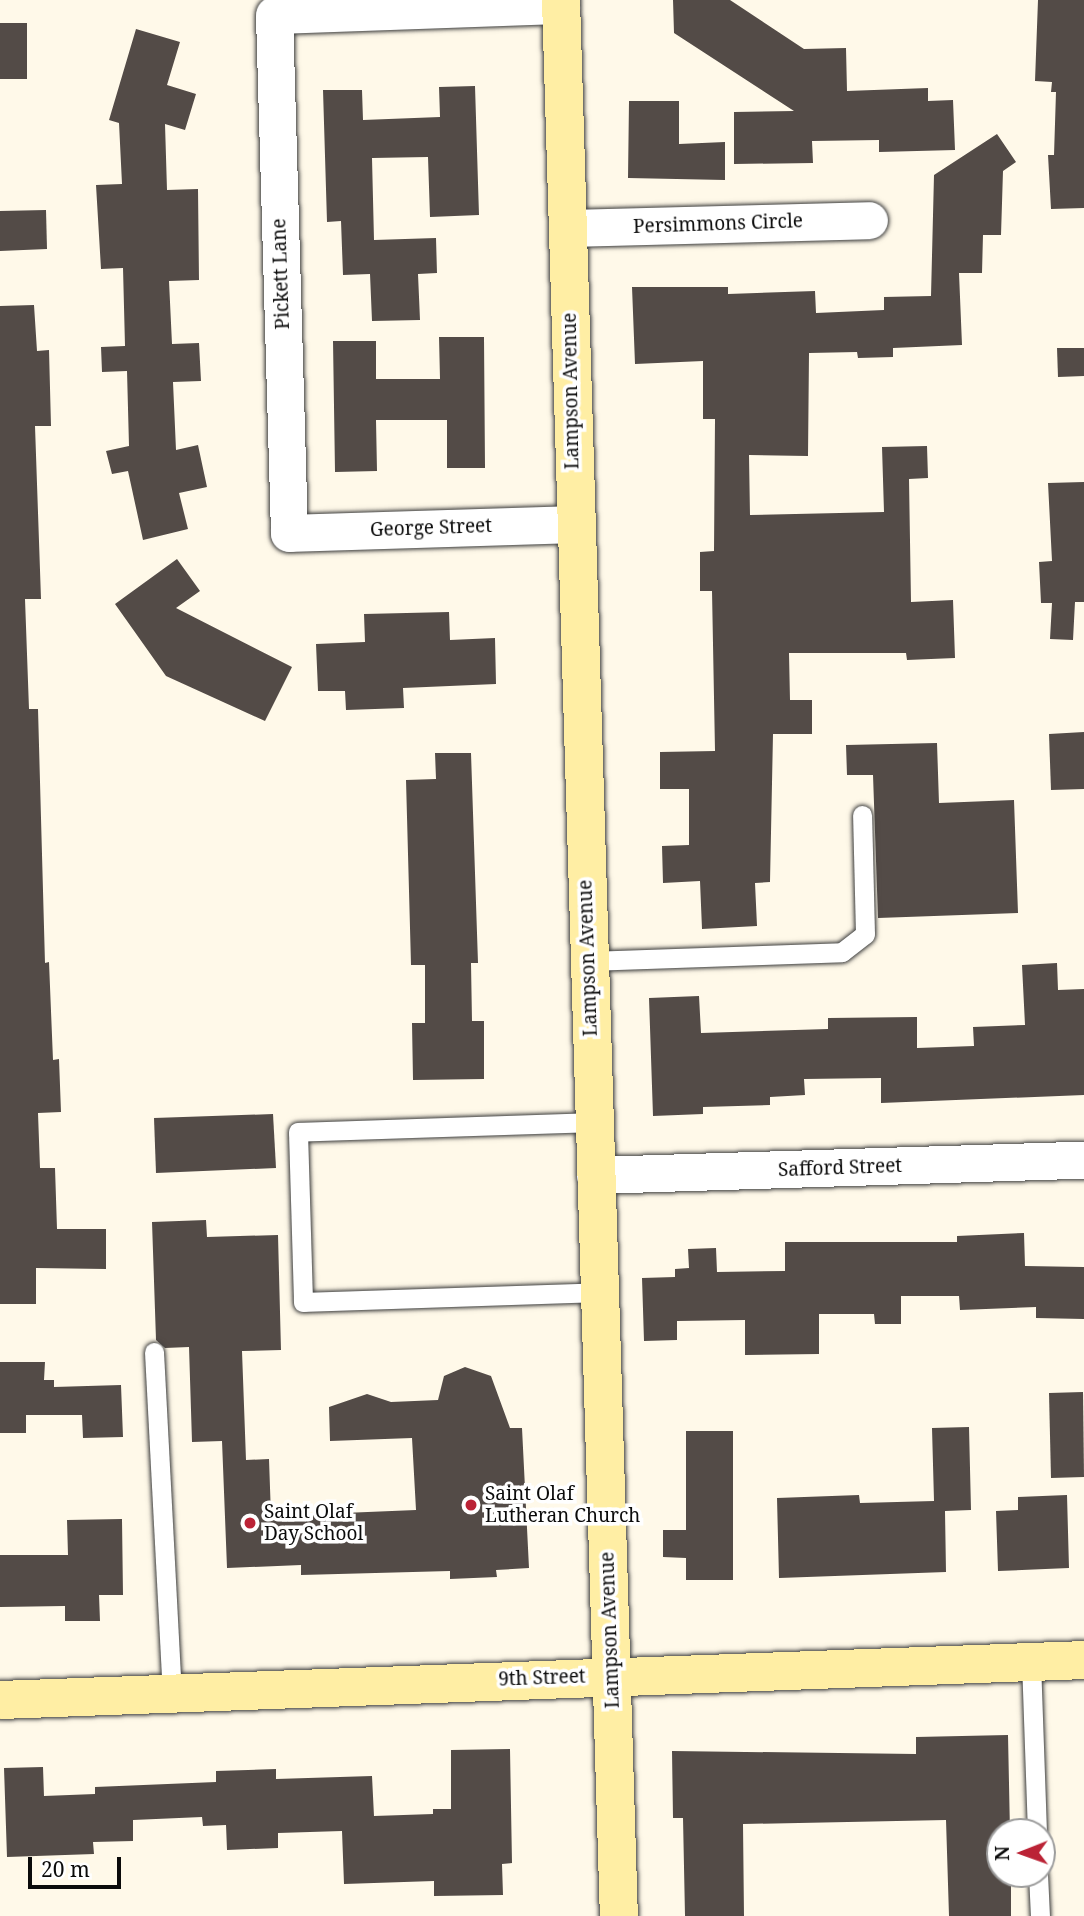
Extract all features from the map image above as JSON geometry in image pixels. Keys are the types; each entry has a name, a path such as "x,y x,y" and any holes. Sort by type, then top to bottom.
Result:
{"street":[{"name":"Pickett Lane","path":"289,533 274,15 561,3"},
{"name":"Lampson Avenue","path":"561,3 574,524 619,1916"},
{"name":"Persimmons Circle","path":"568,228 869,220"},
{"name":"George Street","path":"289,533 574,524"},
{"name":"Safford Street","path":"595,1175 1084,1160"},
{"name":"9th Street","path":"0,1700 611,1675 1084,1660"}],"lane":[{"path":"588,961 842,952 865,934 862,815"},
{"path":"594,1122 298,1132 303,1302 599,1292"},
{"path":"154,1352 173,1693"},
{"path":"1031,1661 1037,1818"},
{"path":"1039,1888 1040,1916"}],"building":[{"path":"673,0 730,0 804,49 846,48 847,91 928,88 928,101 953,100 955,150 879,152 879,140 812,141 813,163 734,164 734,112 794,111 674,33"},
{"path":"1038,0 1084,0 1084,208 1051,209 1048,155 1054,155 1056,92 1051,92 1052,82 1035,81"},
{"path":"0,23 27,23 27,79 0,79"},
{"path":"136,29 180,42 167,85 196,94 185,130 165,124 167,190 198,189 199,280 169,281 172,344 199,343 201,381 173,382 176,450 198,445 207,487 179,493 188,529 143,540 128,471 112,474 106,451 129,446 127,371 102,372 101,347 125,346 123,268 101,269 96,185 122,184 119,123 109,120"},
{"path":"475,86 479,215 430,217 428,157 372,158 374,240 436,238 437,273 418,274 420,320 372,321 370,274 343,275 341,221 327,222 323,90 362,90 363,120 440,117 439,87"},
{"path":"629,101 679,101 679,144 725,142 725,180 628,178"},
{"path":"997,134 1016,162 1003,171 1001,235 983,235 982,273 959,273 962,345 893,348 893,357 858,358 857,352 809,353 808,456 749,455 750,515 884,512 882,447 927,446 928,478 909,479 911,602 953,600 955,658 907,660 906,653 789,653 790,700 812,700 812,734 773,734 770,882 755,883 757,926 702,929 700,881 663,883 662,846 689,845 689,789 660,789 660,752 715,751 712,591 700,591 700,552 714,551 715,419 703,419 703,361 635,364 632,287 728,287 728,294 815,291 816,313 884,310 884,297 931,296 934,175"},
{"path":"46,210 47,249 0,251 0,211"},
{"path":"34,305 37,351 49,350 51,426 35,426 41,599 25,599 29,709 38,709 45,963 49,962 53,1060 59,1059 61,1112 38,1113 40,1168 55,1168 57,1229 106,1229 106,1269 36,1268 36,1304 0,1304 0,306"},
{"path":"439,337 484,337 485,468 447,468 447,420 376,420 377,471 335,472 333,341 376,341 376,379 440,379"},
{"path":"1057,348 1084,348 1084,376 1058,377"},
{"path":"1084,482 1084,602 1075,602 1073,640 1050,639 1052,603 1041,603 1039,562 1052,561 1048,483"},
{"path":"177,559 200,591 176,608 292,667 265,721 166,676 115,604"},
{"path":"449,612 450,640 495,638 496,684 403,688 404,708 346,710 345,691 318,691 316,644 365,642 364,614"},
{"path":"1084,732 1084,789 1051,790 1049,734"},
{"path":"937,743 939,803 1014,800 1018,913 878,918 873,775 847,775 846,745"},
{"path":"435,753 471,753 478,963 471,963 472,1021 484,1021 484,1079 413,1080 412,1023 425,1023 425,965 411,965 406,780 436,779"},
{"path":"1057,963 1058,990 1084,989 1084,1095 881,1103 881,1078 804,1079 805,1095 770,1097 770,1105 703,1107 703,1114 653,1116 649,998 699,996 701,1033 828,1029 828,1018 917,1017 917,1048 974,1046 973,1027 1025,1025 1022,965"},
{"path":"273,1114 276,1168 156,1173 154,1118"},
{"path":"206,1220 207,1237 278,1235 281,1350 242,1351 246,1460 269,1459 271,1516 416,1510 412,1438 330,1441 329,1407 367,1394 391,1402 438,1400 444,1376 465,1367 491,1376 510,1428 522,1428 529,1568 496,1570 497,1577 450,1579 450,1571 301,1575 301,1565 227,1568 222,1441 192,1442 189,1347 165,1348 156,1340 152,1222"},
{"path":"1024,1233 1025,1266 1084,1267 1084,1319 1036,1318 1036,1307 960,1310 959,1296 901,1296 901,1324 875,1324 874,1314 819,1314 819,1354 745,1355 745,1320 677,1321 677,1340 644,1341 642,1278 675,1277 675,1269 689,1268 688,1249 716,1248 717,1272 785,1271 785,1242 957,1242 957,1236"},
{"path":"0,1362 45,1362 44,1380 54,1380 54,1387 121,1385 123,1437 83,1438 82,1415 26,1415 26,1433 0,1433"},
{"path":"1083,1392 1084,1477 1051,1478 1049,1393"},
{"path":"969,1427 971,1510 945,1511 946,1572 779,1578 777,1498 859,1495 860,1503 934,1501 932,1428"},
{"path":"686,1431 733,1431 733,1580 686,1580 686,1558 663,1557 663,1530 686,1530"},
{"path":"1067,1495 1069,1568 998,1571 996,1511 1018,1510 1018,1497"},
{"path":"122,1519 123,1595 99,1595 100,1621 65,1621 65,1606 0,1607 0,1555 68,1555 67,1520"},
{"path":"1008,1735 1010,1818 986,1818 986,1888 1011,1888 1011,1916 949,1916 946,1820 743,1824 744,1916 685,1916 683,1818 673,1818 672,1751 916,1754 916,1737"},
{"path":"510,1749 512,1863 502,1864 503,1895 434,1896 434,1881 344,1884 342,1831 278,1833 278,1848 227,1850 226,1825 203,1826 202,1817 133,1820 133,1841 93,1842 94,1854 7,1857 4,1768 43,1767 44,1796 95,1794 95,1787 216,1782 216,1771 276,1769 276,1779 372,1776 374,1816 433,1814 433,1809 451,1809 451,1750"}],"place":[{"name":"Saint Olaf Lutheran Church","path":"471,1505"},
{"name":"Saint Olaf Day School","path":"250,1523"}]}
